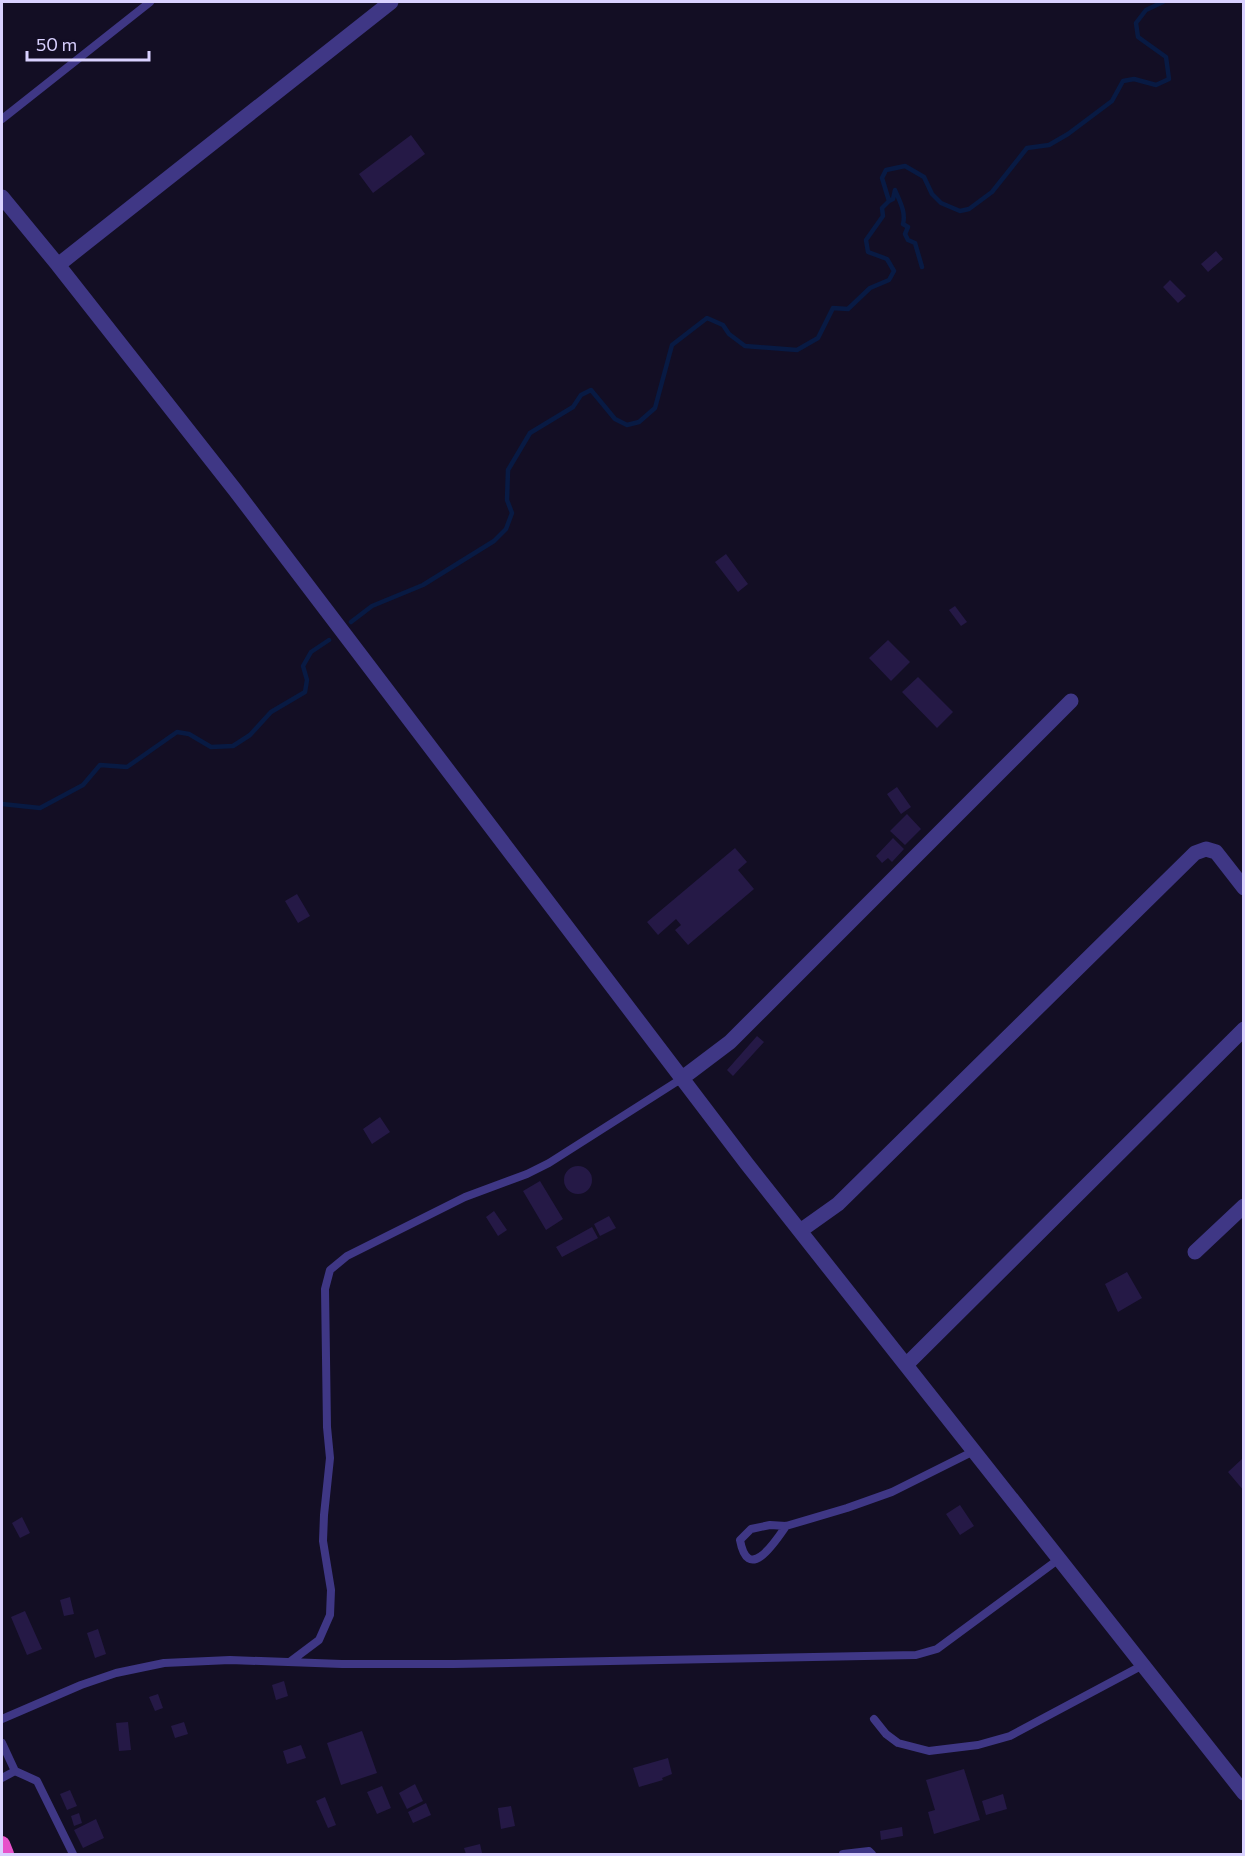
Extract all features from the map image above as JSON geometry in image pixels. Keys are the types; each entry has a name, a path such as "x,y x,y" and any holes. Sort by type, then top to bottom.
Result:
{"highway":[{"path":"2,1844 6,1854"}],"street":[{"path":"58,265 391,2"},
{"path":"2,197 242,499 585,949 681,1079 1244,1792"},
{"path":"681,1079 730,1042 1071,701"},
{"path":"800,1231 838,1204 1195,853 1206,849 1216,852 1244,888"},
{"path":"906,1365 1244,1029"},
{"path":"1195,1252 1244,1206"}],"lane":[{"path":"2,118 150,2"},
{"path":"290,1661 319,1640 330,1615 331,1590 323,1541 323,1524 330,1458 327,1427 325,1289 330,1270 347,1256 465,1197 527,1174 549,1163 681,1079"},
{"path":"786,1526 769,1551 759,1558 749,1558 742,1552 740,1540 751,1529 786,1526 847,1508 892,1492 974,1451"},
{"path":"2,1719 81,1685 116,1673 164,1663 230,1660 342,1664 454,1664 916,1655 937,1649 1059,1558"},
{"path":"874,1719 886,1734 898,1743 929,1751 978,1746 1010,1736 1143,1665"},
{"path":"2,1743 15,1771 37,1781 73,1854"},
{"path":"2,1778 15,1771"},
{"path":"843,1854 868,1851 873,1854"}],"building":[{"path":"411,135 425,154 373,193 359,174"},
{"path":"1216,251 1223,259 1208,272 1201,264"},
{"path":"1170,280 1186,296 1178,303 1163,287"},
{"path":"726,554 748,584 738,592 715,562"},
{"path":"955,606 967,622 961,626 949,610"},
{"path":"888,640 910,662 891,681 869,658"},
{"path":"918,677 953,712 937,728 902,692"},
{"path":"897,787 911,807 901,814 887,794"},
{"path":"907,814 921,829 905,845 890,831"},
{"path":"893,838 904,849 892,862 888,858 882,863 876,856"},
{"path":"735,848 747,862 738,870 754,889 688,945 675,930 681,925 676,919 658,935 647,922"},
{"path":"297,894 310,916 298,923 285,901"},
{"path":"757,1036 764,1042 733,1076 727,1070"},
{"path":"380,1117 390,1132 372,1144 363,1129"},
{"path":"578,1166 588,1170 592,1180 588,1190 578,1194 568,1190 564,1180 568,1170"},
{"path":"540,1181 563,1219 546,1230 523,1191"},
{"path":"494,1211 507,1230 498,1236 486,1217"},
{"path":"609,1216 616,1228 600,1236 594,1224"},
{"path":"592,1227 598,1238 562,1257 556,1247"},
{"path":"1127,1272 1142,1298 1118,1312 1105,1284"},
{"path":"1242,1459 1244,1461 1244,1491 1228,1472"},
{"path":"960,1505 974,1526 960,1535 946,1514"},
{"path":"22,1517 30,1533 20,1538 12,1523"},
{"path":"70,1597 74,1614 64,1616 60,1600"},
{"path":"25,1611 42,1649 27,1655 11,1617"},
{"path":"98,1629 106,1654 95,1658 87,1633"},
{"path":"284,1681 288,1696 276,1700 272,1685"},
{"path":"158,1694 163,1708 155,1711 149,1697"},
{"path":"128,1722 131,1750 119,1751 116,1723"},
{"path":"184,1722 188,1734 175,1738 171,1726"},
{"path":"362,1731 377,1773 341,1785 327,1743"},
{"path":"301,1745 306,1758 287,1764 283,1751"},
{"path":"668,1758 672,1774 662,1778 663,1780 639,1787 633,1768"},
{"path":"964,1769 980,1820 934,1834 928,1812 935,1810 926,1780"},
{"path":"415,1784 423,1801 407,1809 399,1793"},
{"path":"382,1786 391,1808 377,1814 367,1792"},
{"path":"70,1790 77,1806 67,1810 60,1794"},
{"path":"1003,1794 1007,1809 986,1815 982,1801"},
{"path":"325,1797 336,1825 328,1828 316,1801"},
{"path":"426,1803 431,1815 413,1823 408,1812"},
{"path":"511,1806 515,1826 501,1829 498,1808"},
{"path":"79,1813 82,1823 74,1826 71,1816"},
{"path":"96,1819 104,1838 83,1848 74,1830"},
{"path":"902,1827 903,1836 881,1840 880,1831"},
{"path":"480,1844 482,1853 466,1854 464,1848"}],"waterway":[{"path":"351,622 372,606 423,585 494,541 506,529 512,513 507,500 508,470 530,433 573,407 581,395 591,390 615,419 627,425 639,422 655,408 672,345 707,318 723,325 729,334 745,346 797,350 818,338 833,308 848,309 870,288 889,280 894,271 887,259 868,252 866,240 883,216 882,208 889,201 882,178 886,170 905,166 924,177 932,194 941,203 960,211 969,209 992,192 1027,148 1049,145 1068,134 1112,101 1123,81 1134,79 1156,85 1169,79 1166,57 1138,37 1136,23 1146,10 1163,2"},
{"path":"889,201 893,199 895,190 903,211 903,224 908,227 905,234 908,240 915,243 922,267"},
{"path":"2,804 40,808 83,785 100,765 127,767 177,732 189,734 211,747 233,746 250,735 271,712 305,692 307,680 303,666 311,652 329,640"}]}
